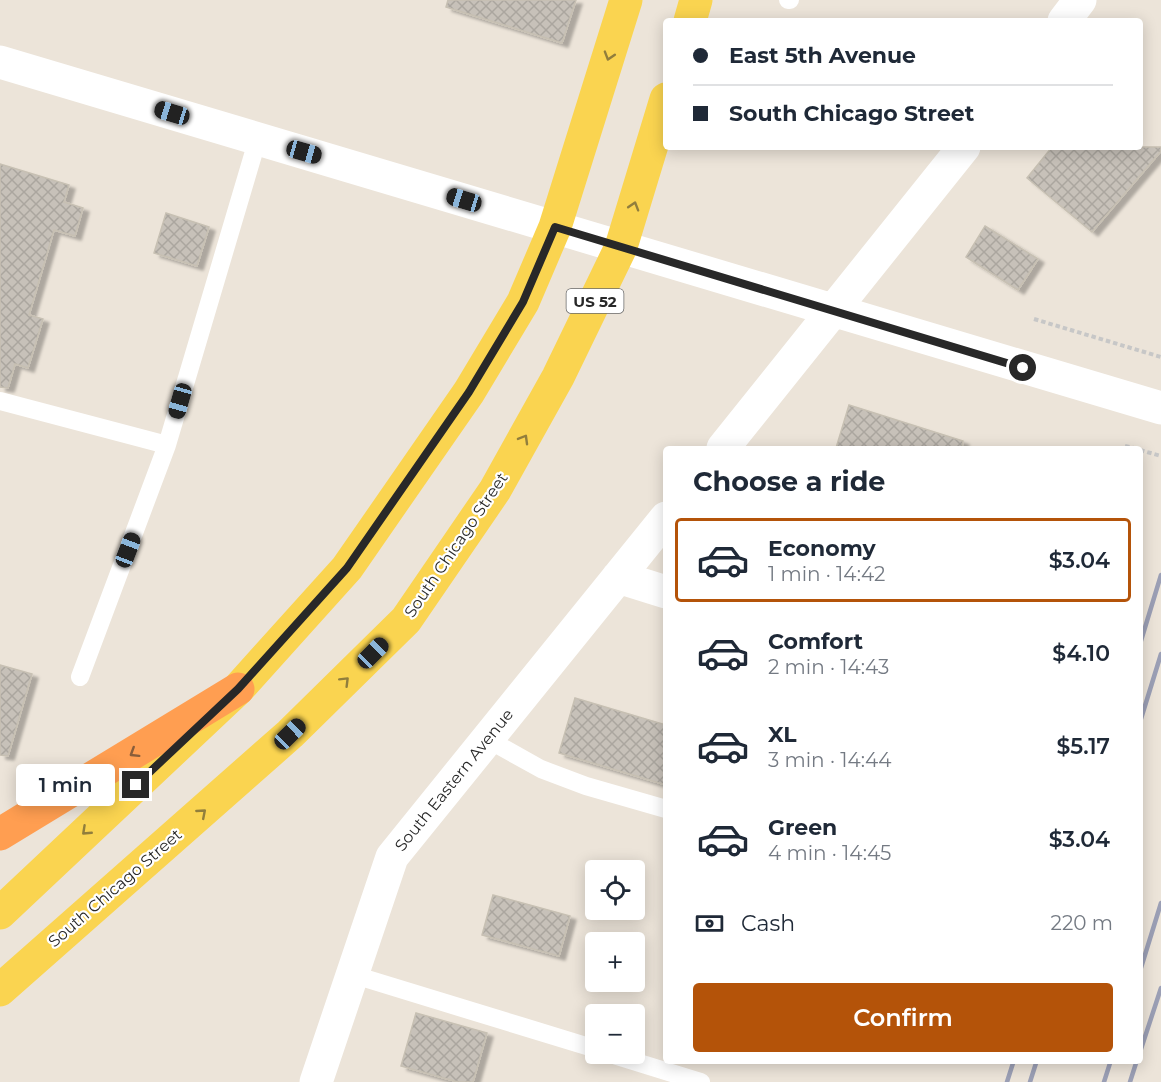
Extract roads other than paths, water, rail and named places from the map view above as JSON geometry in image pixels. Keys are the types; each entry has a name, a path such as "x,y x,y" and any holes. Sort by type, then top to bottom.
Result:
{"highway":[{"path":"0,834 238,689"}],"main road":[{"path":"0,913 238,689 347,568 469,392 523,302 555,227 626,0"},
{"path":"691,18 696,0"},
{"name":"South Chicago Street","path":"0,990 290,734 406,620 495,490 558,377 621,247 663,109"}],"street":[{"path":"1066,18 1080,0"},
{"path":"0,62 1161,408"},
{"path":"725,446 962,150"},
{"name":"South Eastern Avenue","path":"316,1082 392,856 663,522"},
{"path":"618,577 663,591"}],"lane":[{"path":"80,677 167,445 258,138"},
{"path":"0,401 167,445"},
{"path":"487,739 541,769 586,786 663,808"},
{"path":"351,974 585,1046"},
{"path":"643,1064 701,1082"}],"railway":[{"path":"1143,634 1161,575"},
{"path":"1143,712 1161,654"},
{"path":"1143,961 1161,903"},
{"path":"1143,1043 1161,988"},
{"path":"1007,1082 1013,1064"},
{"path":"1030,1082 1036,1064"},
{"path":"1104,1082 1110,1064"},
{"path":"1130,1082 1136,1064"}]}
